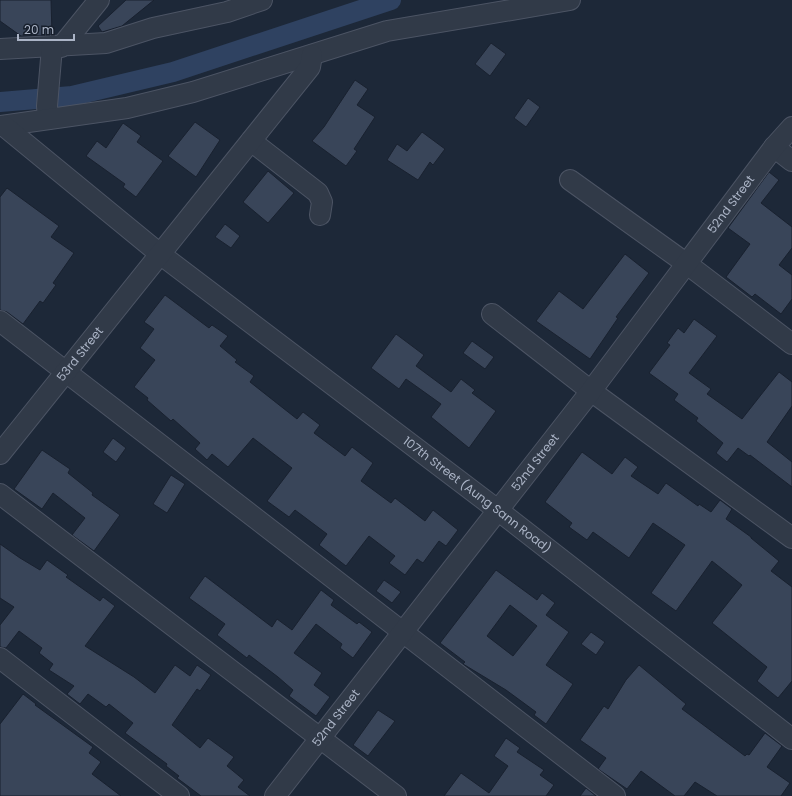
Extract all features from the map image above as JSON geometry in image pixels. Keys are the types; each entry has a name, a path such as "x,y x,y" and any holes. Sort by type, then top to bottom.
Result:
{"street":[{"path":"48,113 54,53 99,0"},
{"path":"0,49 54,53 106,43 228,6 262,0"},
{"path":"2,126 48,113 126,108 193,92 387,31 570,0"},
{"name":"53rd Street","path":"0,454 310,67 312,55"},
{"name":"107th Street (Aung Sann Road)","path":"2,126 160,254 499,511 792,739"},
{"name":"52nd Street","path":"275,796 499,511 774,147 792,127"},
{"path":"251,141 318,193 322,202 320,215"},
{"path":"774,147 792,161"},
{"path":"570,180 687,264 792,344"},
{"path":"492,314 591,391 792,538"},
{"path":"0,321 615,796"},
{"path":"0,494 396,796"},
{"path":"0,658 179,796"}],"building":[{"path":"0,0 51,0 52,35 21,36 0,21"},
{"path":"126,0 154,0 122,26 102,32 98,26"},
{"path":"491,43 506,54 490,76 475,64"},
{"path":"355,80 368,89 357,105 375,117 354,149 357,151 346,166 312,141 324,127"},
{"path":"528,98 540,107 526,127 514,118"},
{"path":"195,122 220,140 196,177 168,156"},
{"path":"123,123 141,136 137,142 163,161 136,197 123,187 125,184 86,156 97,141 106,148"},
{"path":"422,132 445,149 433,165 430,162 418,180 387,160 397,144 407,151"},
{"path":"268,171 294,193 268,223 243,202"},
{"path":"769,172 779,180 761,203 792,227 792,248 779,265 792,275 792,299 781,314 755,294 752,297 726,277 750,244 728,228"},
{"path":"7,188 59,226 51,237 74,253 53,283 56,285 43,303 40,301 23,324 7,312 0,310 0,197"},
{"path":"225,224 240,236 231,248 215,237"},
{"path":"625,254 649,273 616,317 618,318 590,359 536,321 559,291 583,309"},
{"path":"165,295 209,328 212,325 228,336 220,346 237,360 235,362 254,376 250,382 297,419 303,412 320,425 314,433 345,456 352,447 373,463 361,481 391,503 395,498 425,521 433,510 458,530 446,546 439,541 423,563 417,559 405,575 389,563 395,556 369,536 346,566 319,545 327,534 295,510 289,517 267,501 292,468 253,438 228,467 212,454 207,460 195,449 200,443 173,419 171,421 147,400 148,398 134,387 155,360 140,348 154,329 144,322"},
{"path":"694,319 717,336 689,373 711,389 707,394 742,419 779,372 792,382 792,406 767,442 792,462 792,487 750,455 749,456 738,448 727,462 716,453 723,443 696,421 698,418 674,400 678,394 649,373 670,345 667,343 678,328 684,333"},
{"path":"396,334 424,355 416,366 451,392 461,379 475,390 472,393 496,411 469,448 431,417 441,404 406,379 399,389 371,368"},
{"path":"472,341 494,357 485,369 463,353"},
{"path":"113,438 126,448 116,462 103,452"},
{"path":"42,450 70,469 68,473 93,493 92,495 120,515 94,551 72,535 85,518 53,493 42,509 14,489"},
{"path":"582,452 612,474 625,457 638,467 631,476 658,494 666,483 698,506 699,504 711,512 720,500 732,509 726,519 751,537 779,561 771,571 792,587 792,681 778,698 757,681 767,667 712,623 742,585 712,561 676,611 651,593 685,545 653,523 629,558 593,532 587,540 569,527 572,523 545,502"},
{"path":"171,475 185,484 167,513 153,504"},
{"path":"0,544 40,570 47,560 68,575 66,577 100,601 103,597 115,606 85,646 134,677 155,693 175,665 190,676 197,665 211,675 200,691 197,689 172,725 200,748 208,738 234,757 227,766 244,780 238,787 250,796 201,796 177,778 179,776 166,766 167,764 125,733 133,723 109,704 106,707 88,694 80,704 67,694 74,686 49,670 53,664 39,653 42,648 19,631 6,648 0,647 0,625 14,607 0,598"},
{"path":"496,570 537,600 542,593 555,603 546,615 569,632 546,665 573,684 546,724 534,715 536,712 506,690 463,664 465,662 440,643","holes":["510,605 537,626 513,656 487,636"]},
{"path":"205,576 272,627 277,619 292,630 321,590 334,600 331,605 357,624 359,622 372,632 353,658 340,648 342,644 316,624 294,653 322,673 314,685 330,697 316,716 289,696 293,690 278,677 249,655 247,658 217,635 225,624 189,598"},
{"path":"384,580 401,592 392,603 376,591"},
{"path":"591,632 605,642 596,655 581,644"},
{"path":"639,665 686,704 682,709 745,756 747,754 749,755 765,733 782,746 767,767 790,783 781,796 717,796 695,782 684,796 675,796 641,771 627,789 598,769 606,758 580,740 604,706 608,709 626,680"},
{"path":"23,694 36,704 35,705 93,747 89,753 101,762 92,774 121,796 0,796 0,724"},
{"path":"378,710 395,721 368,756 353,745"},
{"path":"506,738 520,748 517,752 544,770 540,775 554,785 546,796 444,796 461,773 489,793 508,766 494,756"},
{"path":"586,788 596,796 580,796"}],"waterway":[{"path":"0,102 72,96 173,72 391,0"}]}
